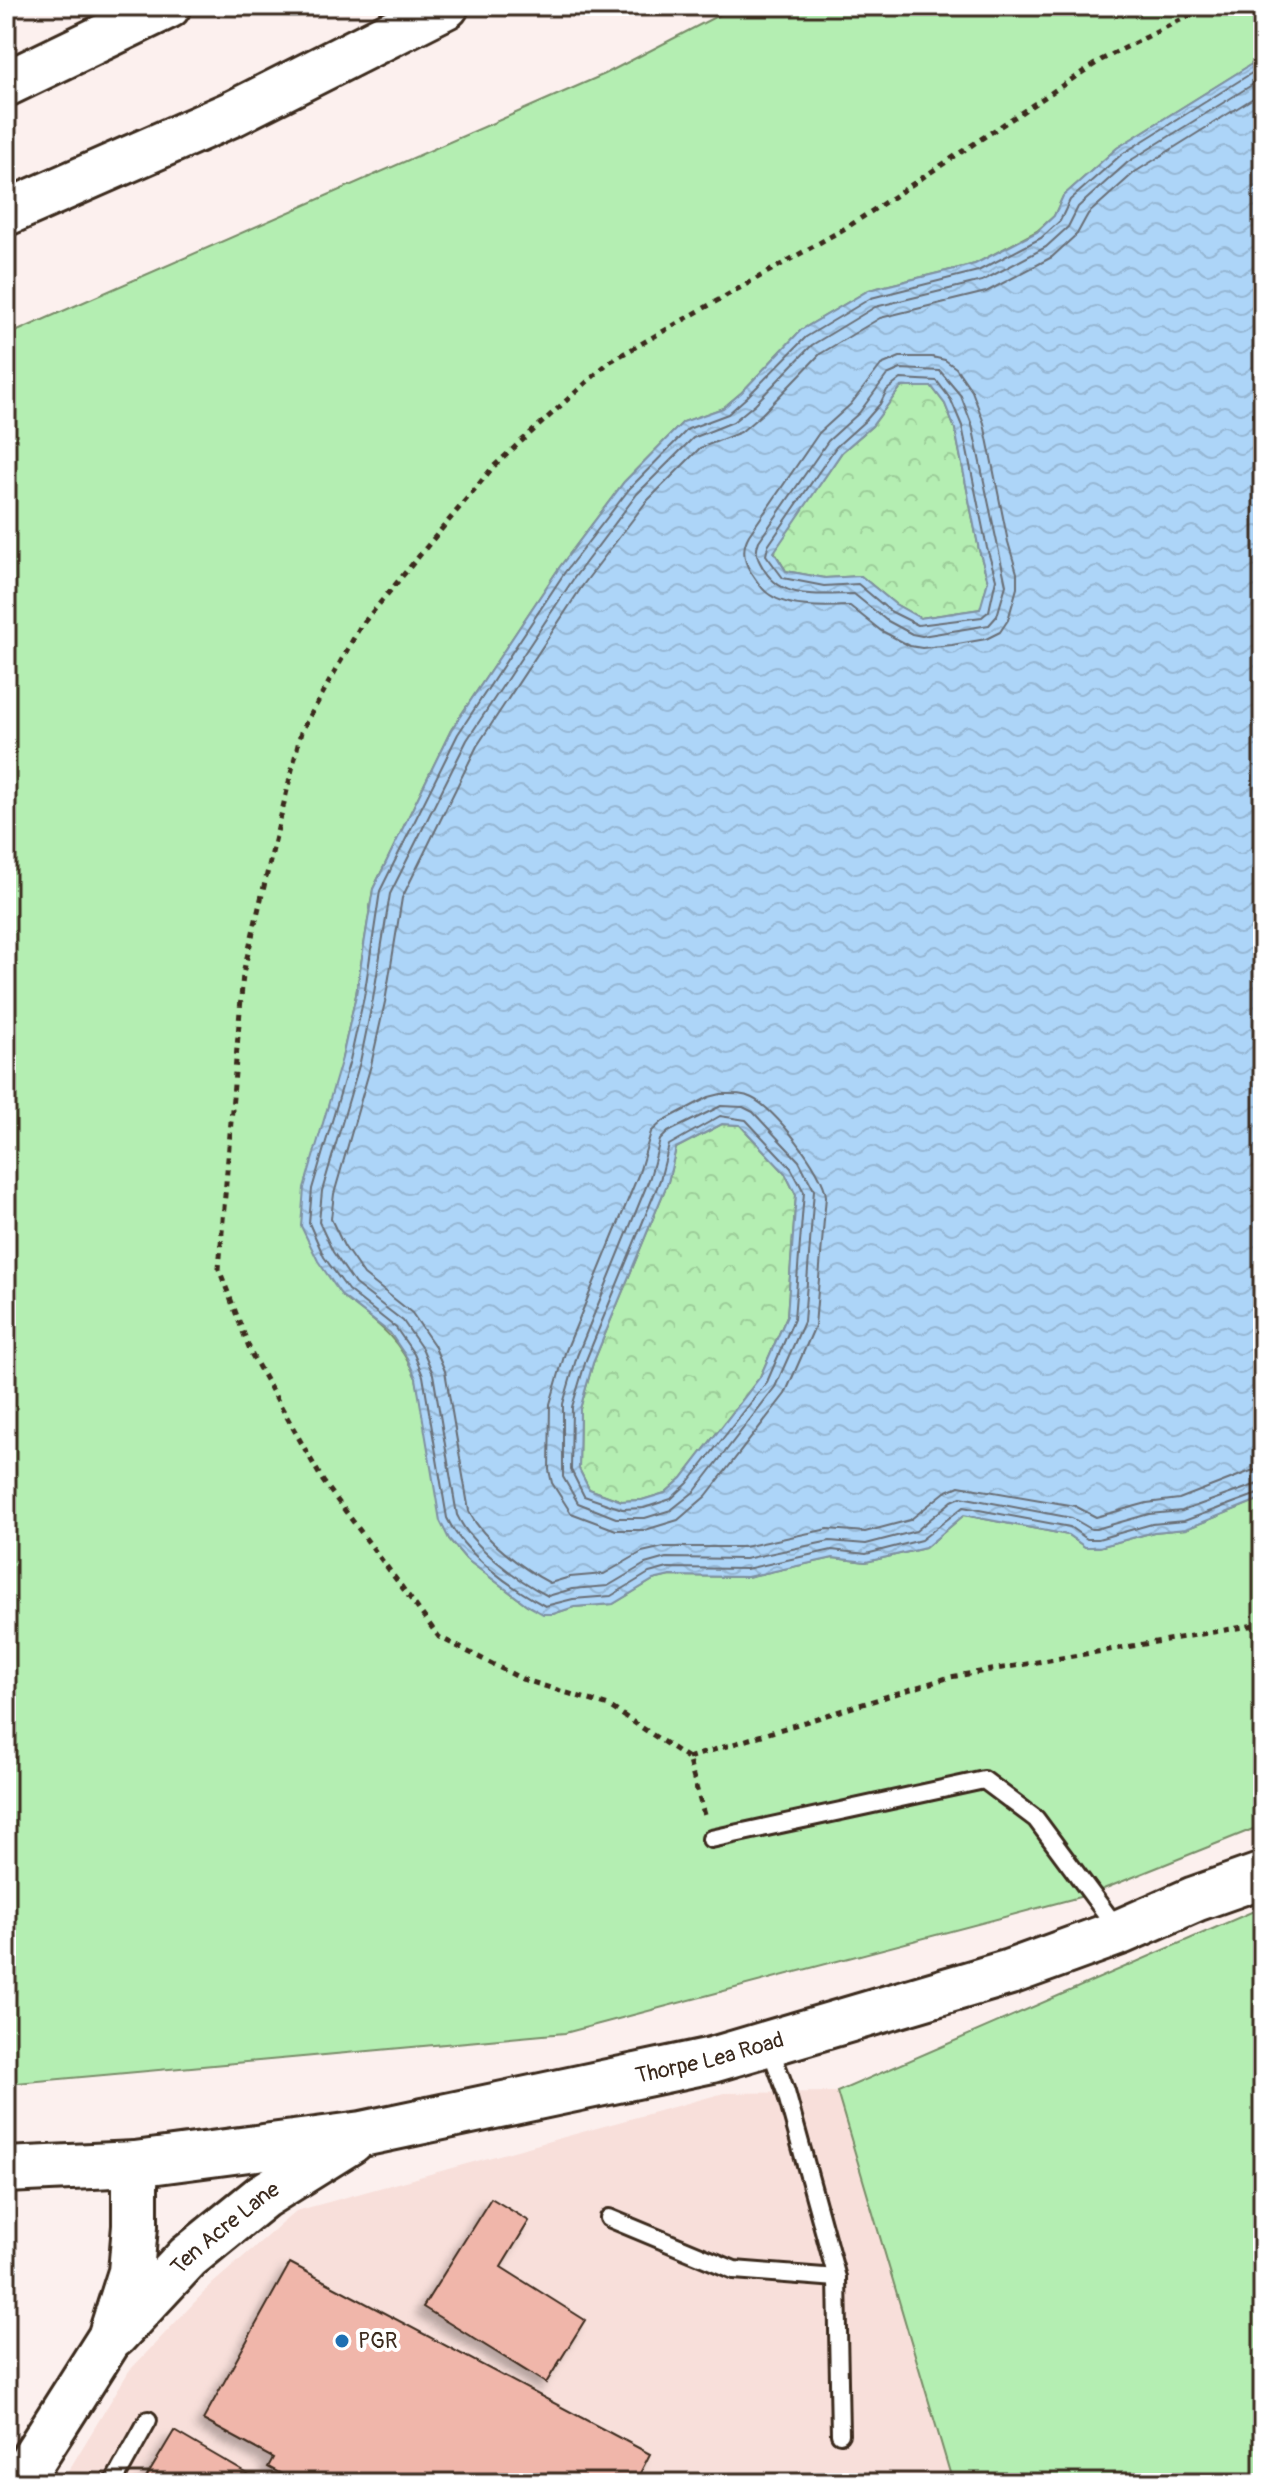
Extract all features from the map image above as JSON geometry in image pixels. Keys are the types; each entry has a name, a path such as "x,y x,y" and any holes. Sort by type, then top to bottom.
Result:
{"main road":[{"path":"6,84 168,6"},
{"path":"6,213 234,113 446,6"},
{"name":"Thorpe Lea Road","path":"6,2170 135,2164 362,2134 712,2060 1010,1972 1263,1875"},
{"name":"Ten Acre Lane","path":"18,2483 106,2345 188,2257 263,2196 362,2134"},
{"name":"Ten Acre Lane","path":"106,2345 131,2272 135,2164"}],"lane":[{"path":"711,1839 984,1780 1036,1819 1120,1932"},
{"path":"769,2044 786,2092 837,2278 840,2434"},
{"path":"609,2218 734,2270 837,2278"},
{"path":"113,2483 148,2420"}],"path":[{"path":"711,1839 688,1758 609,1706 522,1679 439,1637 323,1481 252,1355 219,1269 243,974 301,732 360,627 436,535 494,466 609,362 849,226 1101,60 1208,6"},
{"path":"688,1758 950,1677 1255,1625 1263,1621"}],"shaded area":[{"path":"837,2092 953,2483 61,2483 129,2371 212,2284 296,2211 724,2093"}],"green space":[{"path":"736,6 1263,6 1263,57 1117,148 1063,196 1054,216 1037,231 975,264 869,290 801,330 723,408 683,422 624,482 559,568 451,730 373,889 356,995 342,1058 342,1296 394,1341 416,1378 449,1539 466,1559 527,1605 553,1614 574,1607 613,1604 653,1580 670,1576 747,1577 833,1558 866,1562 925,1548 964,1515 1068,1535 1085,1547 1099,1547 1154,1532 1186,1529 1263,1498 1263,1825 1091,1894 565,2033 6,2084 6,336 605,74"},
{"path":"901,387 932,387 945,404 955,429 988,581 981,609 920,618 895,604 861,576 825,578 786,571 774,551 842,452 872,426"},
{"path":"722,1124 740,1125 785,1173 796,1195 787,1316 760,1377 682,1478 665,1493 642,1500 622,1501 589,1489 579,1469 580,1409 593,1363 668,1182 676,1148"},
{"path":"1263,1907 1263,2483 953,2483 837,2092"}],"water":[{"path":"1263,57 1263,1498 1186,1529 1154,1532 1099,1547 1085,1547 1068,1535 964,1515 925,1548 866,1562 833,1558 747,1577 670,1576 653,1580 613,1604 574,1607 543,1614 466,1559 449,1539 440,1521 416,1378 407,1358 390,1333 342,1296 318,1261 301,1226 304,1188 342,1058 356,995 373,889 451,730 559,568 624,482 683,422 723,408 801,330 869,290 975,264 1037,232 1054,216 1063,196 1117,148","holes":["901,387 932,387 945,404 955,429 988,581 980,609 920,618 895,604 861,576 825,578 786,571 774,552 842,452 872,426","722,1124 740,1125 785,1173 796,1195 787,1316 760,1377 682,1478 665,1493 642,1500 621,1501 589,1489 579,1469 580,1409 593,1363 668,1182 676,1148"]}],"building":[{"path":"491,2198 529,2221 501,2267 585,2320 546,2383 423,2307"},
{"name":"PGR","path":"290,2263 650,2454 635,2483 298,2483 268,2467 273,2458 203,2420"},
{"path":"174,2431 263,2483 143,2483"}],"place":[{"name":"PGR","path":"342,2341"}]}
